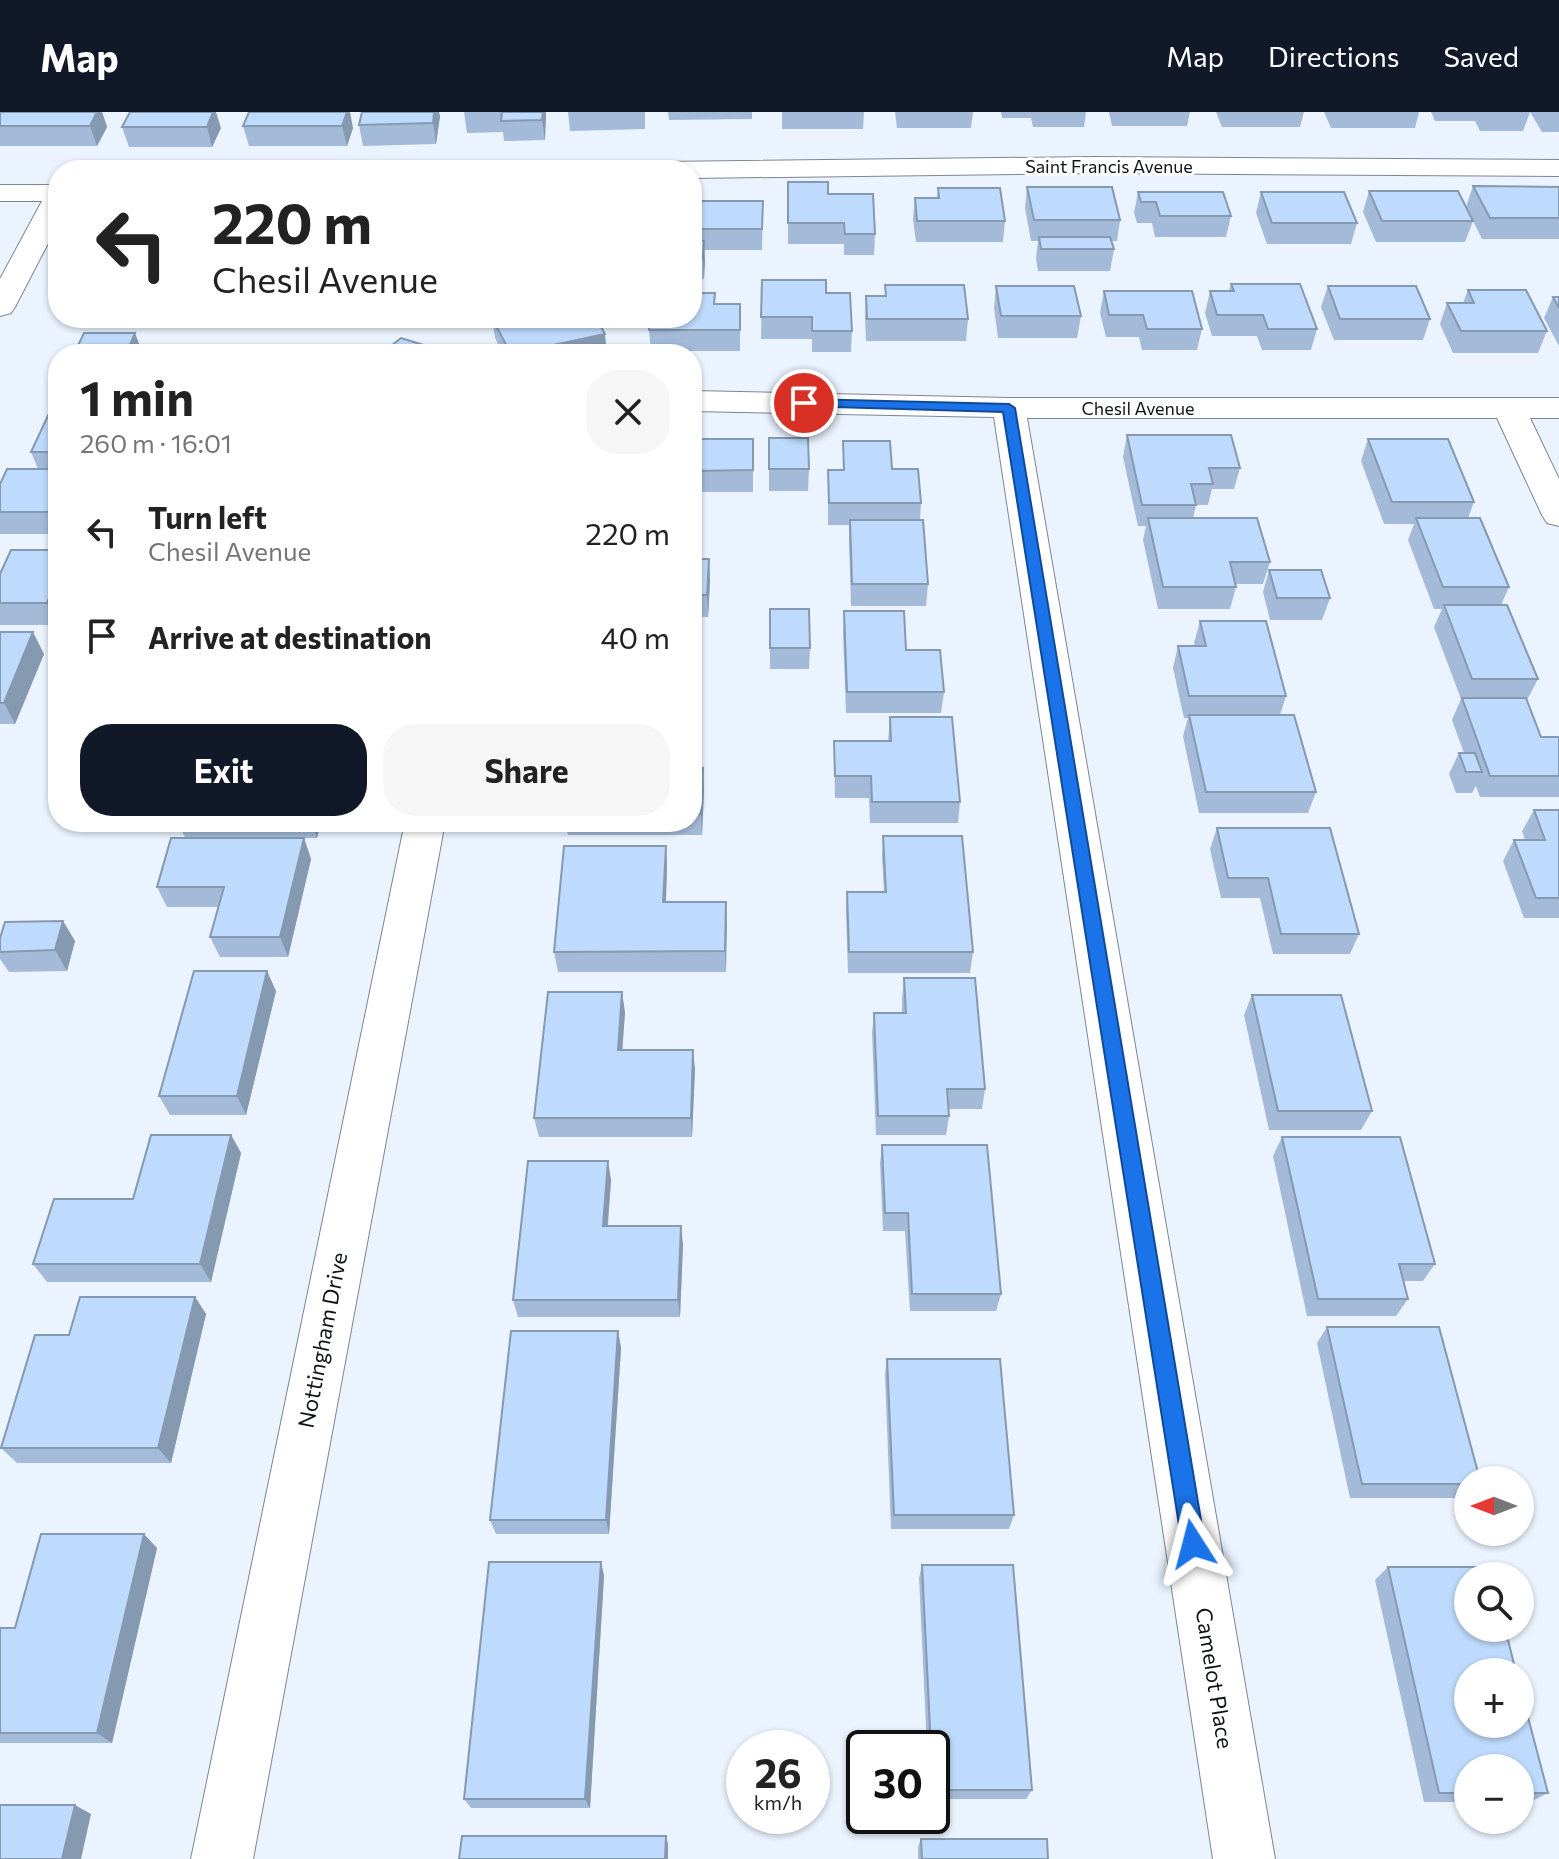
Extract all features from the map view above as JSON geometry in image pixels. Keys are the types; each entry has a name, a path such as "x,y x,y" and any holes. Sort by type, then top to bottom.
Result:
{"street":[{"name":"Saint Francis Avenue","path":"702,170 1093,165 1559,168"},
{"path":"0,193 48,195"},
{"path":"0,307 48,214"},
{"name":"Chesil Avenue","path":"704,401 1009,408 1559,408"},
{"name":"Camelot Place","path":"1009,408 1244,1859"},
{"path":"1509,408 1559,515"},
{"name":"Nottingham Drive","path":"222,1859 423,832"}],"building":[{"path":"0,112 97,112 90,126 0,126"},
{"path":"130,112 213,112 207,127 122,127"},
{"path":"249,112 347,112 342,126 243,126"},
{"path":"362,112 434,112 433,123 359,125"},
{"path":"502,112 543,112 542,120 501,121"},
{"path":"788,182 828,182 828,194 873,194 875,234 845,234 844,223 788,223"},
{"path":"1473,186 1559,187 1559,218 1490,218"},
{"path":"1027,187 1112,187 1120,220 1034,220"},
{"path":"938,188 1000,188 1005,221 917,221 915,198 939,198"},
{"path":"1369,191 1458,191 1473,221 1382,221"},
{"path":"1138,192 1223,192 1231,216 1160,216 1156,202 1141,202"},
{"path":"1261,192 1344,192 1357,223 1272,223"},
{"path":"702,201 763,201 762,229 702,229"},
{"path":"1039,237 1110,237 1114,249 1041,249"},
{"path":"762,280 826,280 826,293 850,293 852,331 812,331 812,317 761,317"},
{"path":"1231,284 1300,284 1317,329 1268,329 1263,315 1217,315 1210,291 1234,291"},
{"path":"885,285 964,285 968,319 867,319 866,296 886,296"},
{"path":"996,286 1074,286 1081,316 1001,316"},
{"path":"1328,286 1416,286 1430,319 1340,319"},
{"path":"1468,290 1526,290 1547,331 1461,331 1447,303 1474,303"},
{"path":"1104,291 1192,291 1202,329 1147,329 1143,315 1109,315"},
{"path":"702,293 715,293 714,304 740,304 740,330 649,330 702,328"},
{"path":"497,328 602,328 605,334 558,344 506,344"},
{"path":"84,333 135,333 130,344 79,344"},
{"path":"401,338 420,344 394,344"},
{"path":"48,416 48,452 31,452"},
{"path":"1127,435 1231,435 1240,468 1209,468 1213,484 1191,484 1196,505 1142,505"},
{"path":"769,438 808,438 809,469 769,469"},
{"path":"702,439 753,439 753,470 702,471"},
{"path":"1368,439 1448,439 1474,502 1392,502"},
{"path":"843,441 890,441 892,469 918,469 921,503 829,503 828,470 844,470"},
{"path":"7,469 48,469 48,512 0,512 0,484"},
{"path":"1148,518 1257,518 1270,562 1230,562 1236,587 1163,587"},
{"path":"1416,518 1480,518 1509,587 1443,587"},
{"path":"850,520 923,520 928,584 852,584"},
{"path":"11,550 48,550 47,603 0,603 0,574"},
{"path":"702,559 709,559 707,595 702,595"},
{"path":"1269,570 1321,570 1330,598 1277,598"},
{"path":"1444,605 1507,605 1538,679 1472,679"},
{"path":"770,609 809,609 810,648 770,648"},
{"path":"844,611 904,611 906,650 940,650 944,692 847,692"},
{"path":"1200,621 1266,621 1286,696 1189,696 1178,646 1206,646"},
{"path":"0,632 33,632 4,703 0,703"},
{"path":"1462,698 1526,698 1541,737 1559,737 1559,776 1490,776"},
{"path":"1189,715 1294,715 1316,792 1206,792"},
{"path":"890,717 952,717 960,802 872,802 871,776 835,776 834,741 891,741"},
{"path":"1459,753 1475,753 1482,772 1466,772"},
{"path":"1534,810 1559,810 1559,898 1536,898 1514,840 1545,840"},
{"path":"1217,828 1330,828 1359,934 1281,934 1268,878 1228,878"},
{"path":"883,836 962,836 973,952 849,952 847,892 886,892"},
{"path":"171,838 304,838 280,937 210,937 224,887 157,887"},
{"path":"564,846 666,846 663,902 726,902 725,951 554,952"},
{"path":"63,921 55,950 0,952 5,922"},
{"path":"194,971 267,971 237,1096 159,1096"},
{"path":"904,978 975,978 985,1089 947,1089 949,1116 878,1116 874,1013 906,1013"},
{"path":"548,992 622,992 618,1050 693,1050 691,1118 534,1118"},
{"path":"1252,995 1341,995 1372,1111 1278,1111"},
{"path":"151,1135 231,1135 200,1264 33,1264 54,1199 133,1199"},
{"path":"1282,1137 1400,1137 1435,1264 1399,1264 1408,1299 1318,1299"},
{"path":"882,1145 987,1145 1001,1294 912,1294 908,1213 885,1213"},
{"path":"528,1161 608,1161 603,1226 681,1226 678,1300 513,1300"},
{"path":"80,1297 195,1297 158,1448 1,1448 35,1335 69,1335"},
{"path":"1327,1327 1439,1327 1476,1466 1454,1466 1454,1484 1362,1484"},
{"path":"511,1331 618,1331 606,1520 490,1520"},
{"path":"887,1359 1000,1359 1014,1515 894,1515"},
{"path":"41,1534 144,1534 97,1733 0,1733 0,1628 15,1628"},
{"path":"489,1562 601,1562 585,1799 464,1799"},
{"path":"922,1565 1013,1565 1032,1790 950,1790 950,1730 930,1730"},
{"path":"1388,1567 1454,1567 1454,1642 1508,1642 1512,1658 1454,1658 1454,1738 1533,1738 1548,1793 1534,1793 1534,1754 1454,1754 1454,1793 1439,1793"},
{"path":"0,1805 75,1805 62,1859 0,1859"},
{"path":"462,1836 666,1836 665,1859 459,1859"},
{"path":"921,1839 1047,1839 1048,1859 922,1859"}],"route":[{"path":"804,403 1009,408 1193,1544"}]}
